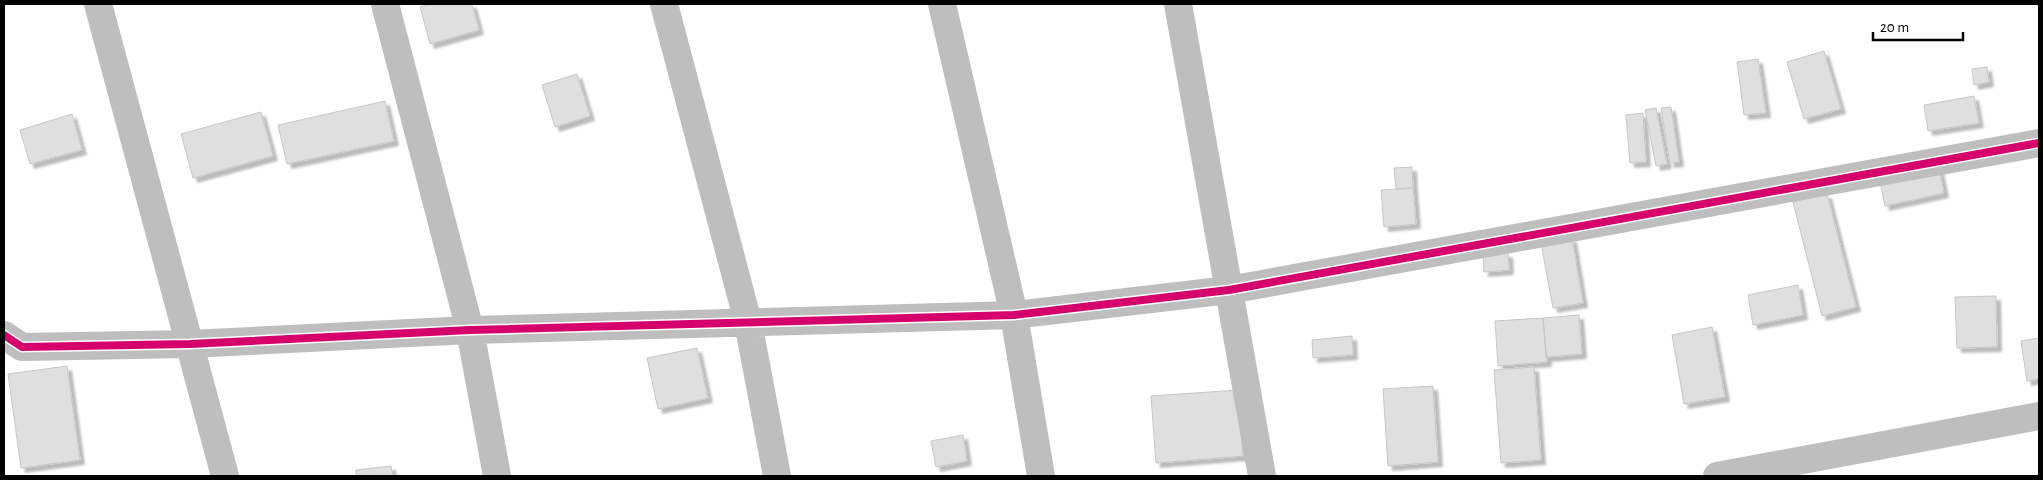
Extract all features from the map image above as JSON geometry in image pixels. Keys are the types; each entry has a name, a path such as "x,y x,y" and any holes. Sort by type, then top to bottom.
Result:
{"street":[{"path":"98,4 225,476"},
{"path":"385,4 470,330 498,476"},
{"path":"664,4 748,322 777,476"},
{"path":"942,4 1014,315 1041,476"},
{"path":"1178,4 1262,476"},
{"path":"4,335 22,347 190,344 470,330 1014,315 1229,290 2039,143"},
{"path":"1727,475 2039,416"}],"building":[{"path":"432,4 472,4 479,30 430,44 420,7"},
{"path":"1824,51 1841,109 1804,119 1787,62"},
{"path":"1758,59 1766,113 1744,115 1737,62"},
{"path":"1987,67 1989,82 1974,85 1972,69"},
{"path":"577,74 590,116 555,127 542,85"},
{"path":"1974,96 1979,123 1928,131 1924,105"},
{"path":"385,101 394,141 287,164 278,125"},
{"path":"1671,107 1679,162 1670,163 1661,108"},
{"path":"1656,108 1667,164 1656,166 1645,110"},
{"path":"261,112 273,156 193,178 181,134"},
{"path":"1643,113 1646,162 1630,163 1626,115"},
{"path":"72,114 82,150 30,164 20,130"},
{"path":"1412,167 1413,188 1396,189 1394,168"},
{"path":"1939,168 1944,193 1885,206 1880,181"},
{"path":"1413,188 1416,224 1384,227 1381,190"},
{"path":"1827,194 1856,307 1822,316 1793,202"},
{"path":"1572,238 1583,303 1553,308 1541,243"},
{"path":"1508,253 1509,270 1484,272 1483,255"},
{"path":"1798,285 1803,315 1753,325 1748,295"},
{"path":"1996,296 1997,347 1957,348 1955,297"},
{"path":"1579,315 1582,354 1546,357 1543,318"},
{"path":"1543,318 1547,362 1498,366 1495,321"},
{"path":"1712,327 1725,397 1684,404 1672,335"},
{"path":"1352,336 1353,355 1313,358 1312,340"},
{"path":"2039,338 2039,379 2027,381 2021,341"},
{"path":"697,348 708,398 658,409 647,358"},
{"path":"67,366 80,460 21,468 8,374"},
{"path":"1534,367 1541,460 1501,463 1494,370"},
{"path":"1433,386 1438,462 1388,466 1383,389"},
{"path":"1238,390 1243,456 1156,463 1151,396"},
{"path":"963,435 967,461 936,467 931,441"},
{"path":"391,466 393,476 356,476 356,470"}],"cycle path":[{"path":"4,335 22,347 190,344 470,330 1014,315 1229,290 2039,143"}]}
